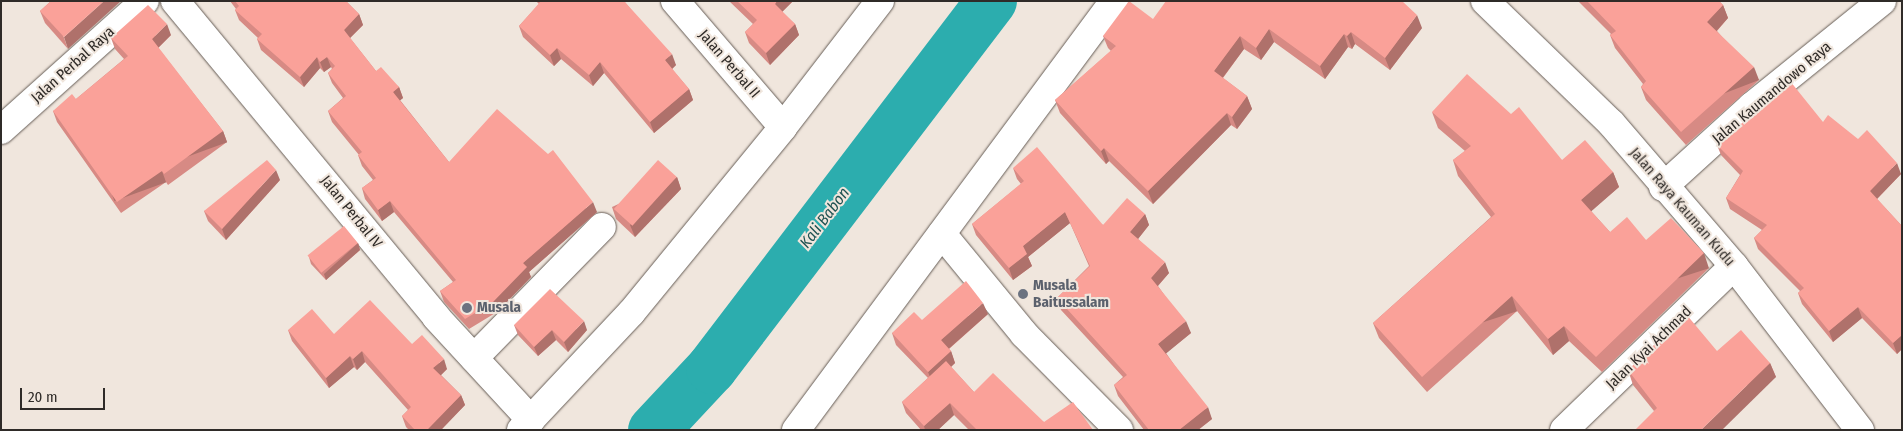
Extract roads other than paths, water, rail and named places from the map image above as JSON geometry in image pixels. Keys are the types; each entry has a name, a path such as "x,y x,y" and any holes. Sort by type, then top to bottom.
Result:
{"street":[{"name":"Jalan Perbal Raya","path":"1,130 145,1"},
{"name":"Jalan Perbal IV","path":"176,1 436,317 474,358 526,425"},
{"name":"Jalan Perbal II","path":"675,1 783,127"},
{"path":"526,425 630,313 783,127 880,1"},
{"path":"796,430 1114,1"},
{"name":"Jalan Raya Kauman Kudu","path":"1484,1 1611,123 1663,187 1734,266 1860,430"},
{"name":"Jalan Kaumandowo Raya","path":"1663,187 1752,106 1882,1"},
{"path":"474,358 602,227"},
{"path":"942,234 1024,334 1120,430"},
{"name":"Jalan Kyai Achmad","path":"1564,430 1734,266"}],"waterway":[{"name":"Kali Babon","path":"653,430 711,368 991,1"}],"place":[{"name":"Musala Baitussalam","path":"1023,294"},
{"name":"Musala","path":"467,308"}]}
